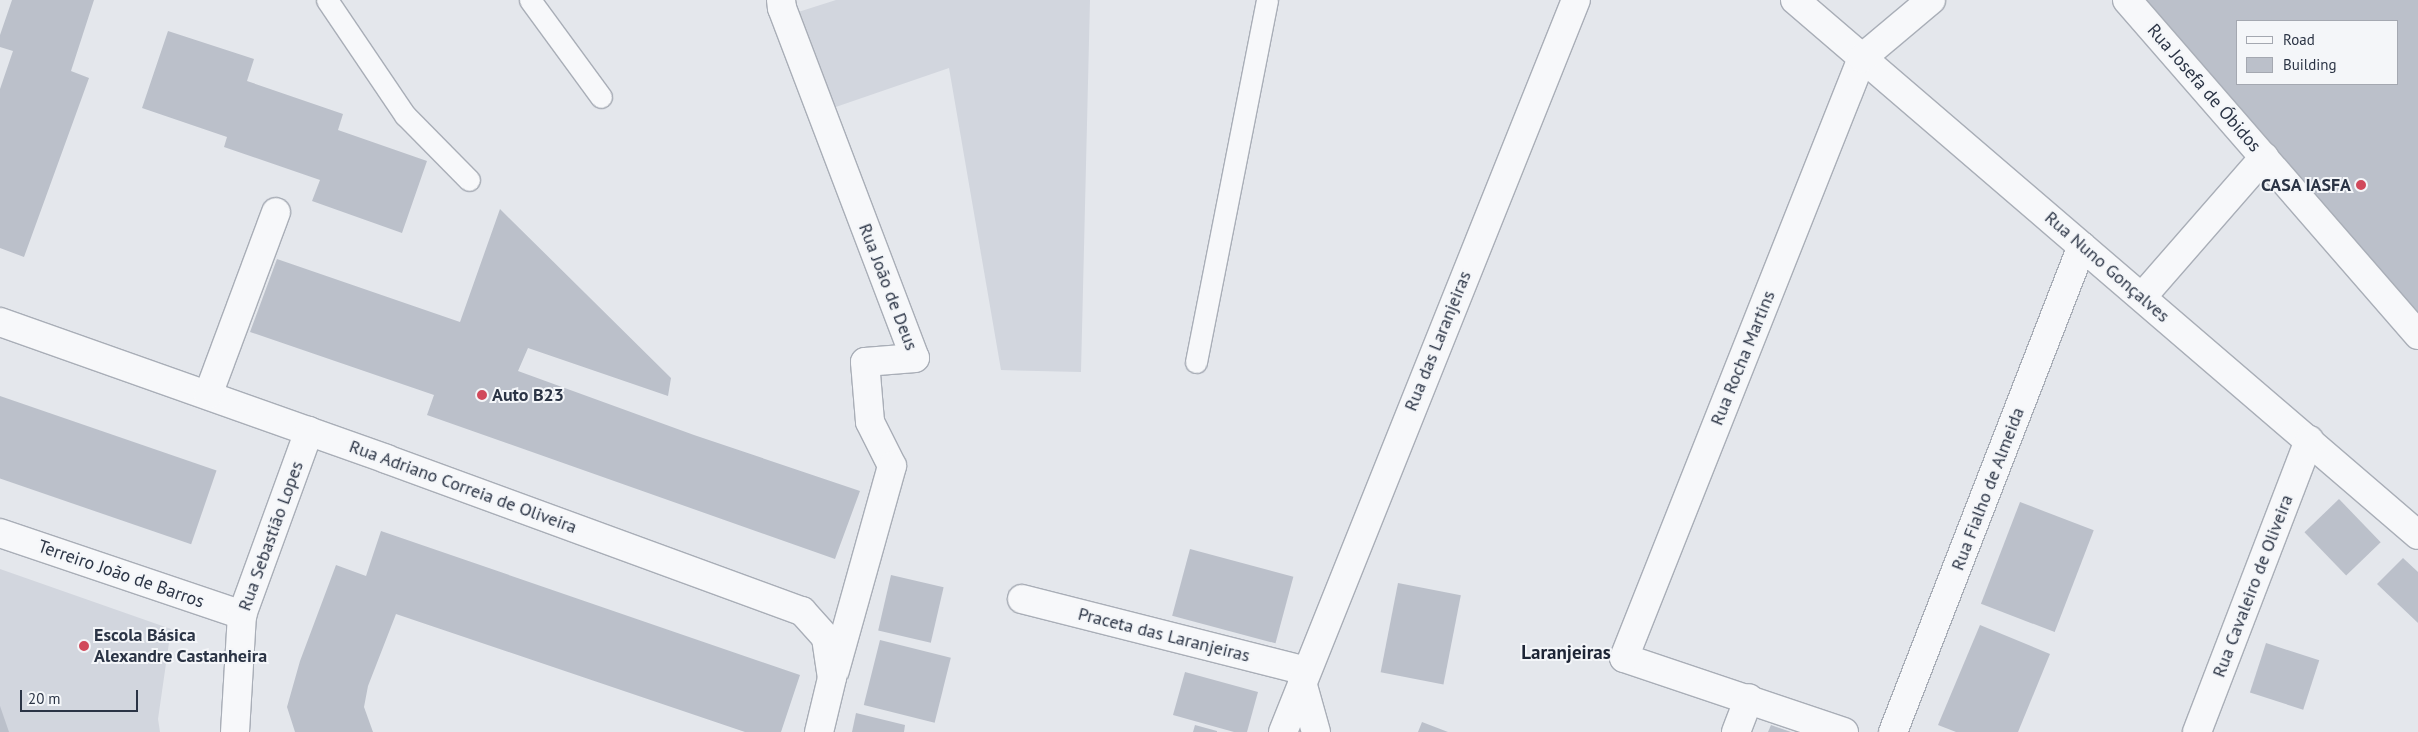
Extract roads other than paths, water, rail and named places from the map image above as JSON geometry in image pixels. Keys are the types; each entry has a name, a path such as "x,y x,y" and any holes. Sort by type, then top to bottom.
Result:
{"street":[{"name":"Rua João de Deus","path":"781,0 782,8 915,358 865,362 870,422 892,466 832,678"},
{"name":"Rua das Laranjeiras","path":"1282,732 1576,0"},
{"name":"Rua Nuno Gonçalves","path":"1796,0 2418,535"},
{"path":"1862,58 1931,0"},
{"name":"Rua Josefa de Óbidos","path":"2128,0 2418,335"},
{"name":"Rua Rocha Martins","path":"1749,698 1624,658 1862,58"},
{"path":"2142,297 2264,157"},
{"path":"208,395 276,212"},
{"name":"Rua Fialho de Almeida","path":"1894,732 2082,246"},
{"name":"Rua Adriano Correia de Oliveira","path":"0,322 309,431 802,611 826,638 832,678 819,732"},
{"name":"Rua Sebastião Lopes","path":"235,732 242,615 309,431"},
{"name":"Rua Cavaleiro de Oliveira","path":"2197,732 2309,440"},
{"name":"Terreiro João de Barros","path":"0,533 242,615"},
{"name":"Praceta das Laranjeiras","path":"1022,599 1304,676"},
{"path":"1304,676 1316,732"},
{"path":"1736,732 1749,698 1844,732"}],"lane":[{"path":"327,0 405,115 469,180"},
{"path":"530,0 600,97"},
{"path":"1196,362 1267,0"}],"place":[{"name":"CASA IASFA","path":"2361,185"},
{"name":"Auto B23","path":"482,395"},
{"name":"Escola Básica Alexandre Castanheira","path":"84,646"}],"district":[{"name":"Laranjeiras","path":"1566,653"}]}
